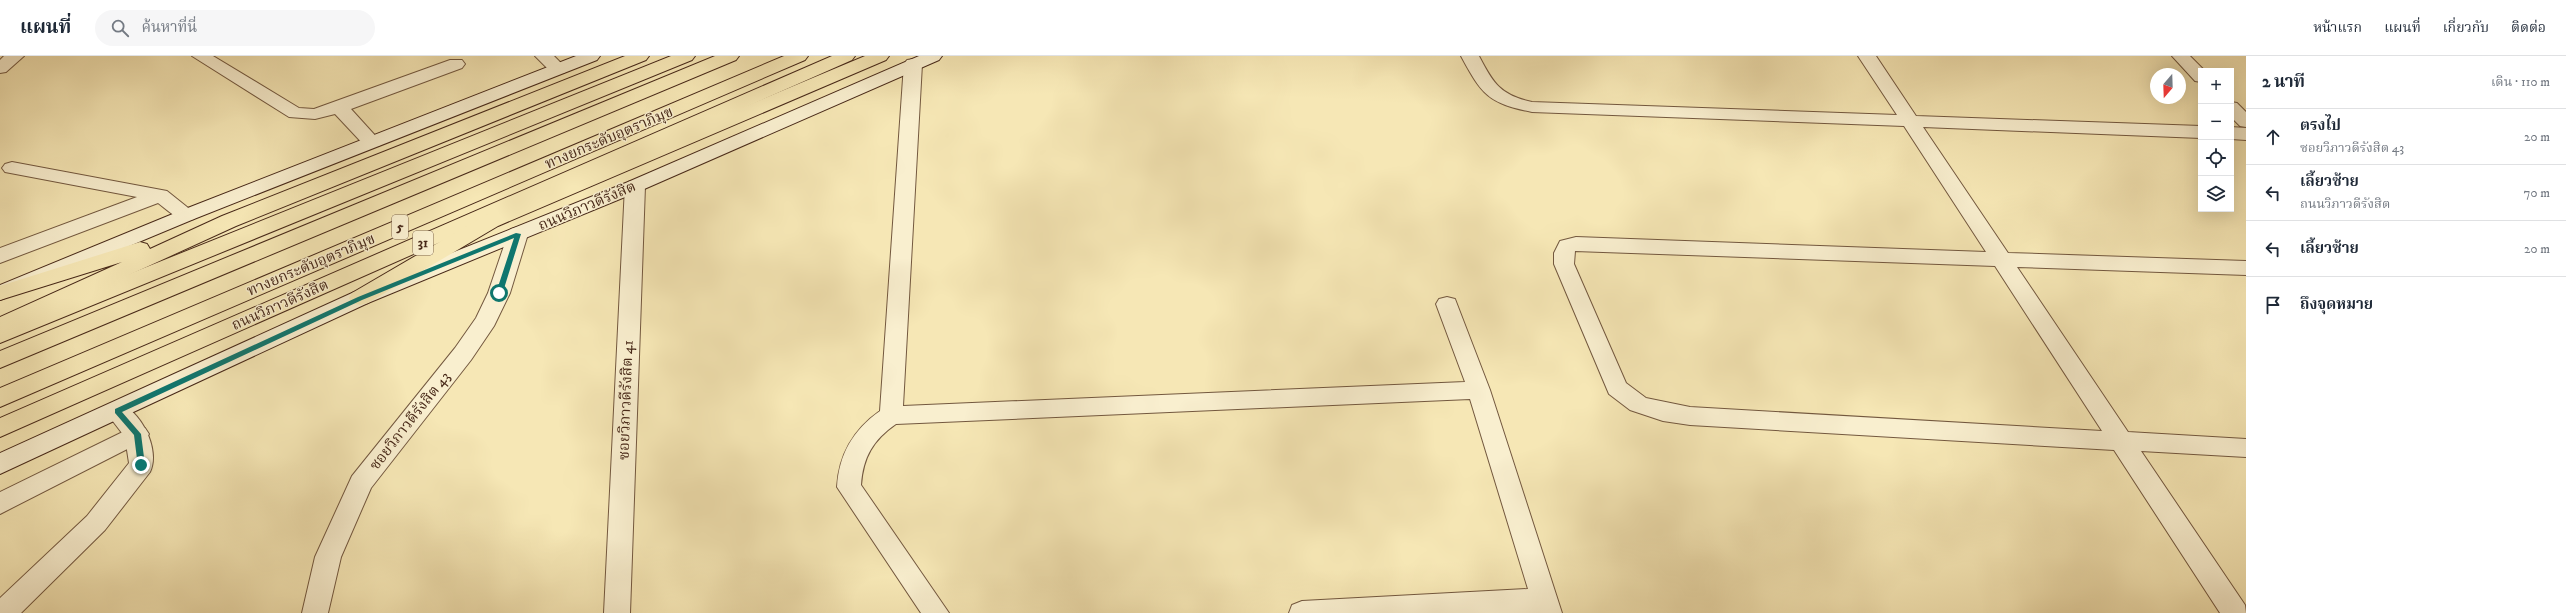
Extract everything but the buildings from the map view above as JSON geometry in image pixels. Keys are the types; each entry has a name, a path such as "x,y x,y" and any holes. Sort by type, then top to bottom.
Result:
{"highway":[{"path":"0,326 229,221 640,56"},
{"path":"0,335 686,56"},
{"name":"ทางยกระดับอุตราภิมุข","path":"0,360 730,56"},
{"name":"ทางยกระดับอุตราภิมุข","path":"0,398 799,56"},
{"name":"ถนนวิภาวดีรังสิต","path":"0,428 846,56"},
{"name":"31","path":"360,298 492,221 880,56"},
{"path":"0,293 229,221"}],"street":[{"path":"0,68 15,56"},
{"path":"201,56 295,113 315,114 339,107 456,64"},
{"path":"544,56 558,69"},
{"path":"0,293 187,215 591,56"},
{"name":"ถนนวิภาวดีรังสิต","path":"0,464 360,298 634,186 933,56"},
{"path":"1470,56 1486,85 1498,98 1532,107 1911,123 2198,132"},
{"path":"1867,56 2236,613"},
{"path":"2180,56 2198,74"},
{"path":"891,415 914,64"},
{"path":"339,107 372,142"},
{"path":"2234,110 2246,122"},
{"path":"2234,133 2246,134"},
{"path":"12,168 160,195 187,215"},
{"name":"ซอยวิภาวดีรังสิต 41","path":"617,613 634,186"},
{"path":"0,256 160,195"},
{"name":"ซอยวิภาวดีรังสิต 43","path":"315,613 328,557 361,483 463,354 486,321 499,293 518,234"},
{"path":"2246,268 1576,244 1567,246 1564,253 1564,264 1617,388 1638,404 1663,412 1690,416 2246,448"},
{"path":"1302,613 1547,606 1479,390 1447,304"},
{"path":"936,613 849,487 849,467 857,447 875,426 891,415 1479,390"},
{"path":"3,613 96,523 141,465 137,434 117,411"},
{"path":"0,504 137,434"}],"route":[{"path":"141,465 137,434 130,424 117,411 360,298 518,234 499,293"}]}
